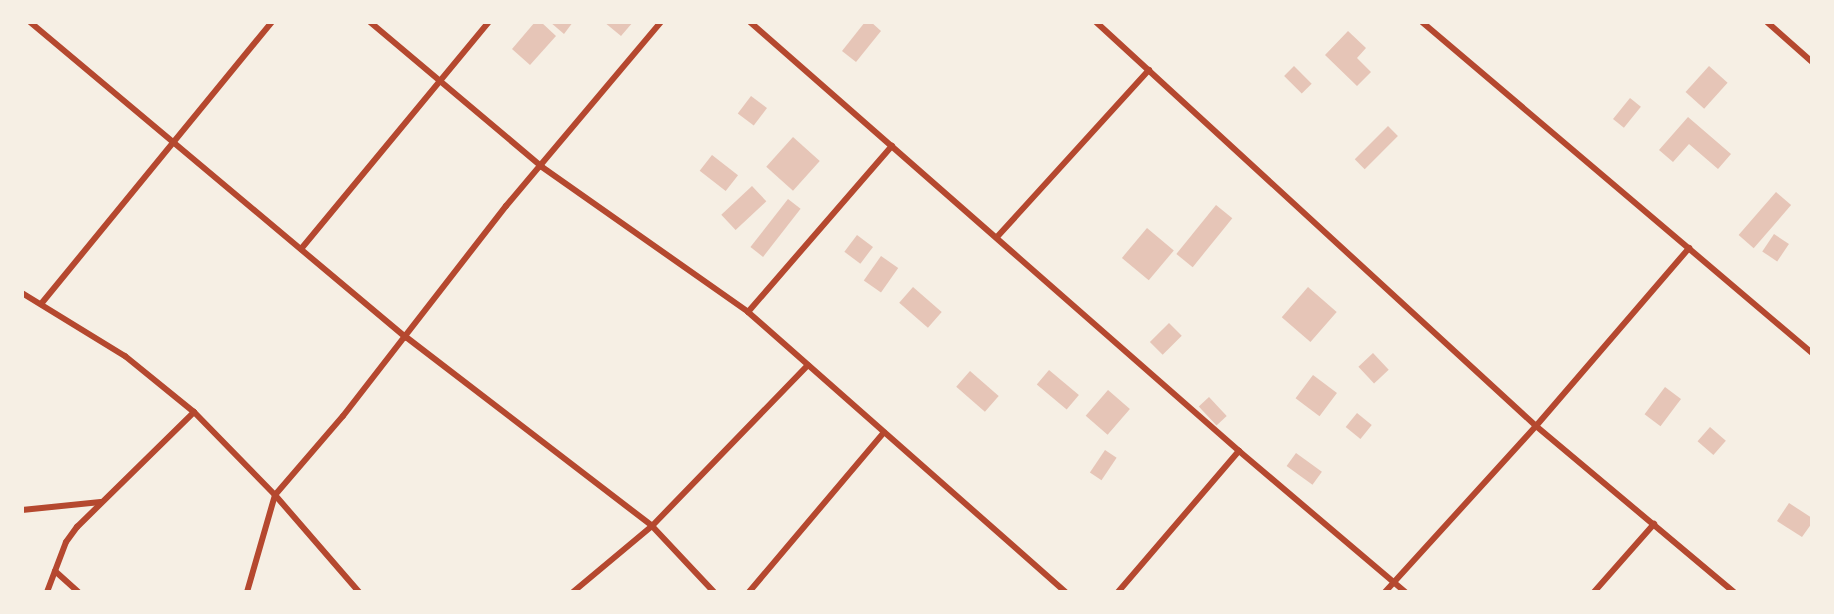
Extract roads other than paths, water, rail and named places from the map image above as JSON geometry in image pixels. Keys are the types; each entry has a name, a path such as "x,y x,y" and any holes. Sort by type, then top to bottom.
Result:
{"street":[{"path":"30,22 406,337 652,526 714,591"},
{"path":"40,304 175,143 272,22"},
{"path":"370,22 542,167 748,312 1066,591"},
{"path":"301,249 489,22"},
{"path":"247,591 274,495 343,416 506,206 542,167 661,22"},
{"path":"750,22 1239,451 1405,591"},
{"path":"1096,22 1536,426 1734,591"},
{"path":"1422,22 1812,353"},
{"path":"1767,22 1812,62"},
{"path":"997,237 1149,70"},
{"path":"748,312 892,146"},
{"path":"1385,591 1536,426 1689,248"},
{"path":"22,293 125,356 194,412 274,495 359,591"},
{"path":"573,591 652,526 808,365"},
{"path":"47,591 66,542 101,502 194,412"},
{"path":"749,591 884,432"},
{"path":"1118,591 1239,451"},
{"path":"22,510 101,502"},
{"path":"1594,591 1654,524"},
{"path":"56,571 78,591"}]}
